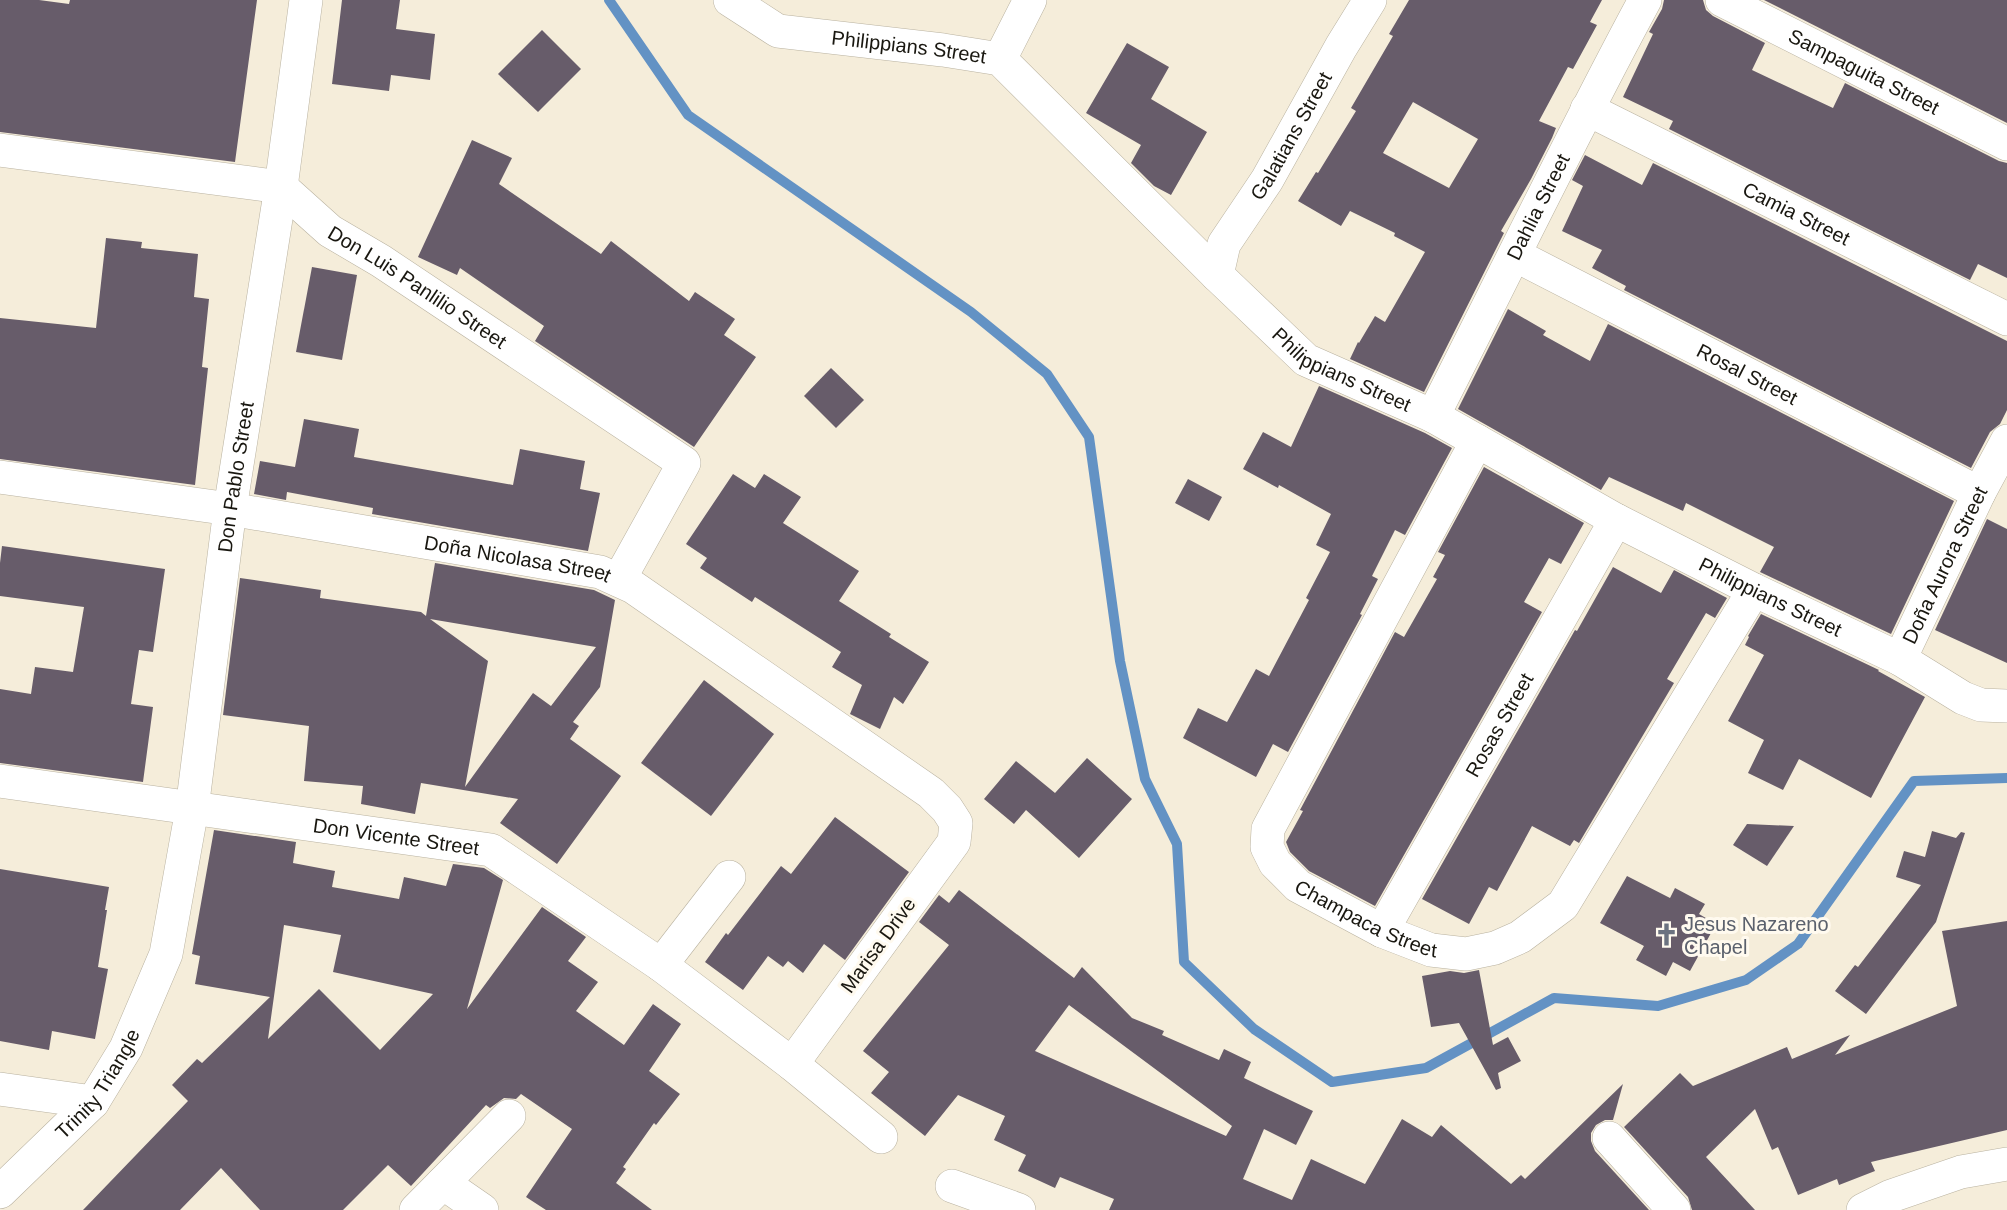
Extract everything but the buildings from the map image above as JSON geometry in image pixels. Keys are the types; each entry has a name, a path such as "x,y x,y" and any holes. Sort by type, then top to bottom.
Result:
{"street":[{"name":"Don Pablo Street","path":"166,954 192,809 230,509 281,187 306,0"},
{"name":"Philippians Street","path":"730,0 778,31 1000,59 1217,275 1306,360 1433,416 1616,520 1754,590 1900,658 1963,698 1981,705 2006,706"},
{"path":"1000,59 1030,0"},
{"name":"Galatians Street","path":"1217,275 1224,244 1267,180 1341,47 1370,0"},
{"name":"Dahlia Street","path":"1433,416 1587,109 1645,0"},
{"name":"Sampaguita Street","path":"1722,0 2007,144"},
{"name":"Camia Street","path":"1587,109 2007,319"},
{"path":"0,150 281,187"},
{"name":"Don Luis Panlilio Street","path":"281,187 330,231 381,261 684,463 619,580"},
{"name":"Rosal Street","path":"1515,255 1979,493"},
{"name":"Champaca Street","path":"1477,441 1268,829 1267,847 1275,863 1298,886 1382,931 1431,950 1466,954 1494,948 1520,937 1563,905 1754,590"},
{"name":"Doña Aurora Street","path":"1900,658 1979,493 2007,441"},
{"name":"Doña Nicolasa Street","path":"0,477 230,509 600,572 633,587 931,793 947,809 956,824"},
{"name":"Rosas Street","path":"1382,931 1616,520"},
{"name":"Don Vicente Street","path":"0,781 491,850 661,964 792,1064 881,1137"},
{"name":"Marisa Drive","path":"792,1064 954,842 956,824"},
{"path":"661,964 729,877"},
{"name":"Trinity Triangle","path":"0,1192 93,1102 126,1048 166,954"},
{"path":"0,1089 93,1102"},
{"path":"416,1210 509,1116"},
{"path":"1609,1138 1674,1210"},
{"path":"1863,1210 1891,1196 1961,1172 2007,1164"},
{"path":"443,1183 482,1210"},
{"path":"952,1186 1019,1210"}],"waterway":[{"path":"609,0 688,115 971,312 1047,374 1089,437 1120,661 1145,779 1177,844 1184,962 1254,1029 1332,1082 1426,1068 1554,998 1658,1006 1746,980 1798,944 1914,781 2007,778"}],"place":[{"name":"Jesus Nazareno Chapel","path":"1666,935"}]}
